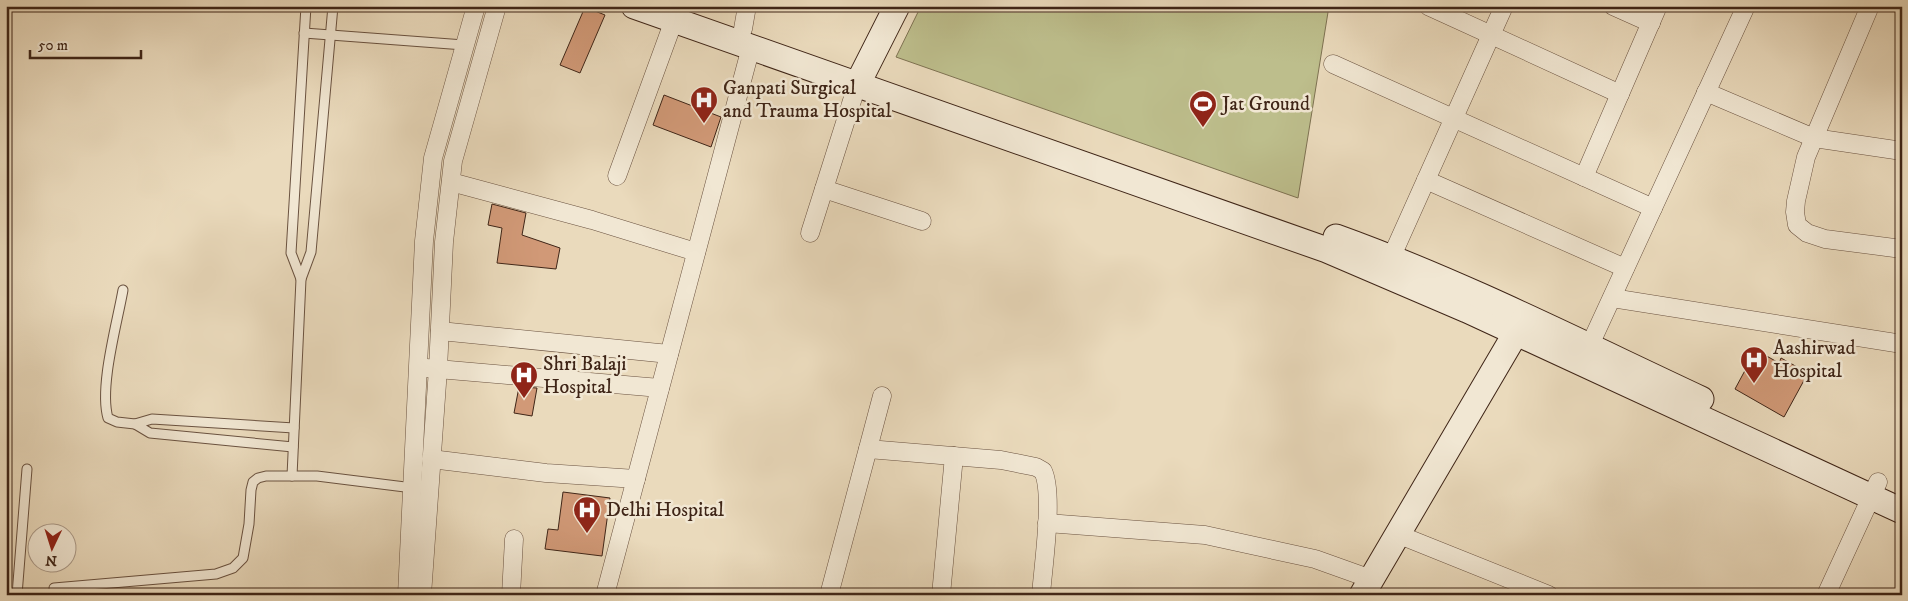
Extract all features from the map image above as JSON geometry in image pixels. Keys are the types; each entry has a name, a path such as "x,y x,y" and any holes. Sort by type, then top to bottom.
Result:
{"main road":[{"path":"634,6 747,27 861,78 1042,141 1328,250 1387,266 1521,325 1875,490 1902,493"},
{"path":"861,78 897,6"},
{"path":"1521,325 1589,347 1875,490 1902,511"},
{"path":"1366,587 1521,325"}],"street":[{"path":"422,595 418,368 424,240 433,158 476,6"},
{"path":"407,595 421,488 431,459 438,369 444,242 452,161 497,6"},
{"path":"1428,6 1620,94"},
{"path":"1387,266 1504,6"},
{"path":"1613,6 1651,23"},
{"path":"1584,177 1658,6"},
{"path":"1589,347 1746,6"},
{"path":"1870,6 1806,157 1795,212 1797,225 1807,233 1825,239 1902,249"},
{"path":"617,176 676,13"},
{"path":"605,595 696,252 747,27"},
{"path":"1333,64 1653,208"},
{"path":"810,233 861,78"},
{"path":"1706,92 1814,138 1902,151"},
{"path":"1426,180 1625,268"},
{"path":"450,182 592,220 696,252"},
{"path":"824,189 922,221"},
{"path":"1612,298 1902,344"},
{"path":"440,331 669,354"},
{"path":"418,368 660,388"},
{"path":"828,595 882,396"},
{"path":"868,449 1001,460 1036,467 1043,471 1047,487 1047,523 1041,595"},
{"path":"941,595 954,456"},
{"path":"431,459 546,473 636,479"},
{"path":"1830,593 1875,490"},
{"path":"1047,523 1205,535 1315,559 1366,587"},
{"path":"1396,534 1550,595"},
{"path":"511,595 514,539"}],"lane":[{"path":"301,279 291,253 306,6"},
{"path":"292,476 301,279 311,252 333,6"},
{"path":"304,33 464,44"},
{"path":"123,290 106,386 105,408 108,418 118,422 135,424 152,419 294,428"},
{"path":"135,424 150,433 293,447"},
{"path":"16,595 28,469"},
{"path":"54,588 216,574 233,568 243,558 249,524 251,490 258,478 266,476 317,476 421,488"}],"green space":[{"name":"Jat Ground","path":"921,6 1329,6 1298,198 896,57"}],"building":[{"path":"585,7 605,15 580,73 560,65"},
{"path":"664,95 721,117 711,147 653,125"},
{"path":"492,204 526,213 522,235 560,248 556,269 497,263 502,228 488,225"},
{"path":"1756,350 1779,363 1781,358 1808,373 1784,417 1735,389"},
{"path":"519,387 537,388 532,416 514,413"},
{"path":"563,492 610,498 602,556 545,549 548,529 558,530"}],"place":[{"name":"Ganpati Surgical and Trauma Hospital","path":"704,124"},
{"name":"Jat Ground","path":"1203,128"},
{"name":"Aashirwad Hospital","path":"1754,384"},
{"name":"Shri Balaji Hospital","path":"524,399"},
{"name":"Delhi Hospital","path":"587,534"}]}
